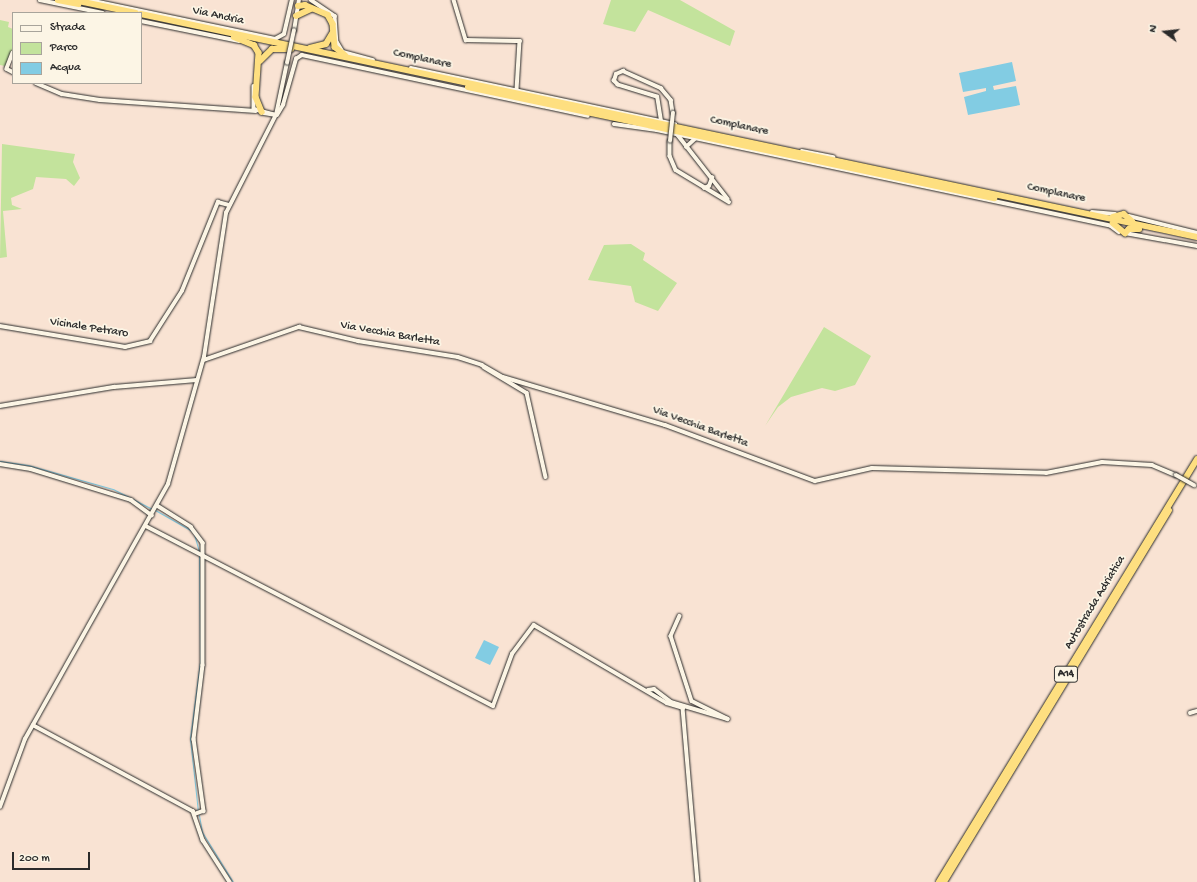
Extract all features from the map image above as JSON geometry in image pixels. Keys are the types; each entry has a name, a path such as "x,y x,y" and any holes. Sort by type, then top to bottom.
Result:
{"highway":[{"path":"58,0 114,12"},
{"path":"74,0 131,12"},
{"path":"296,16 302,4 328,15 339,52 366,62"},
{"path":"142,14 1106,218 1197,241"},
{"path":"142,18 1113,223 1197,237"},
{"path":"301,48 326,44 333,32"},
{"path":"234,37 254,45 260,62 256,97 260,111"},
{"path":"260,62 272,48 291,49"},
{"path":"1106,218 1124,214 1127,220 1140,227"},
{"path":"1113,223 1126,233 1129,229 1140,227"},
{"name":"A14","path":"1195,466 1197,459"},
{"name":"Autostrada Adriatica","path":"939,882 1195,466"},
{"name":"Autostrada Adriatica","path":"944,882 1195,466"}],"street":[{"path":"40,0 98,12"},
{"name":"Via Andria","path":"89,0 275,39 284,34 292,0"},
{"name":"Complanare","path":"311,0 335,16 337,42 347,54 1106,215 1124,214 1150,224 1197,233"},
{"path":"454,0 466,40 520,41 517,90"},
{"path":"0,807 33,725 155,510 168,484 204,360 229,206 276,115 296,16"},
{"name":"Via Andria","path":"142,21 251,45 256,52 252,104 260,111"},
{"name":"Complanare","path":"276,115 283,105 296,58 302,55 588,116"},
{"path":"12,56 7,68 12,71"},
{"path":"661,121 657,97 618,86 616,74 622,71 661,88 671,100 673,113 670,156 676,170 704,188 714,191 729,202 711,175 676,134"},
{"path":"38,84 62,94 100,100 260,111 276,115"},
{"path":"270,114 278,107"},
{"path":"270,114 273,123"},
{"name":"Complanare","path":"614,124 697,138 1111,226 1126,233 1152,235 1197,246"},
{"path":"686,147 687,136"},
{"path":"686,147 697,138"},
{"path":"704,188 712,181 711,175"},
{"path":"704,188 720,187"},
{"path":"714,191 720,187"},
{"name":"Vicinale Petraro","path":"0,326 125,347 146,343 182,291 218,202 229,206"},
{"name":"Via Vecchia Barletta","path":"204,360 299,326 482,365 492,372 553,394 569,396 666,425 815,481 872,468 1046,473 1102,462 1152,465 1176,475 1195,486"},
{"path":"482,365 491,374 517,385 527,393 546,477"},
{"path":"0,406 114,387 197,380"},
{"path":"0,464 31,469 106,491 155,510 196,531 201,536 200,554 203,665 194,739 204,811 197,813 33,725"},
{"path":"146,526 493,706 512,654 534,625 685,711 698,882"},
{"path":"648,690 654,689 667,700 684,706 728,718 698,706 692,700 671,636 680,616"},
{"path":"1190,713 1197,711"},
{"path":"197,813 203,840 230,882"}],"green space":[{"path":"611,0 680,0 735,31 730,46 648,10 635,32 603,24"},
{"path":"0,20 9,22 8,27 12,29 12,52 5,66 0,65"},
{"path":"2,144 75,154 73,162 80,178 74,186 66,179 36,177 33,189 11,198 12,205 22,209 3,211 7,257 0,258"},
{"path":"631,244 645,253 643,260 677,283 658,311 635,302 631,286 588,280 604,245"},
{"path":"824,327 871,356 855,385 835,391 822,388 791,397 778,407 765,426"}],"water":[{"path":"1012,62 1016,81 993,86 994,90 1016,86 1020,105 968,115 964,97 986,91 986,88 963,92 959,73"},
{"path":"484,640 499,647 490,665 475,658"}],"waterway":[{"path":"0,461 28,465 113,489 152,509"},
{"path":"155,510 192,531"},
{"path":"194,534 199,551"},
{"path":"198,812 190,738 200,662 199,555"},
{"path":"199,815 202,832 233,882"}]}
